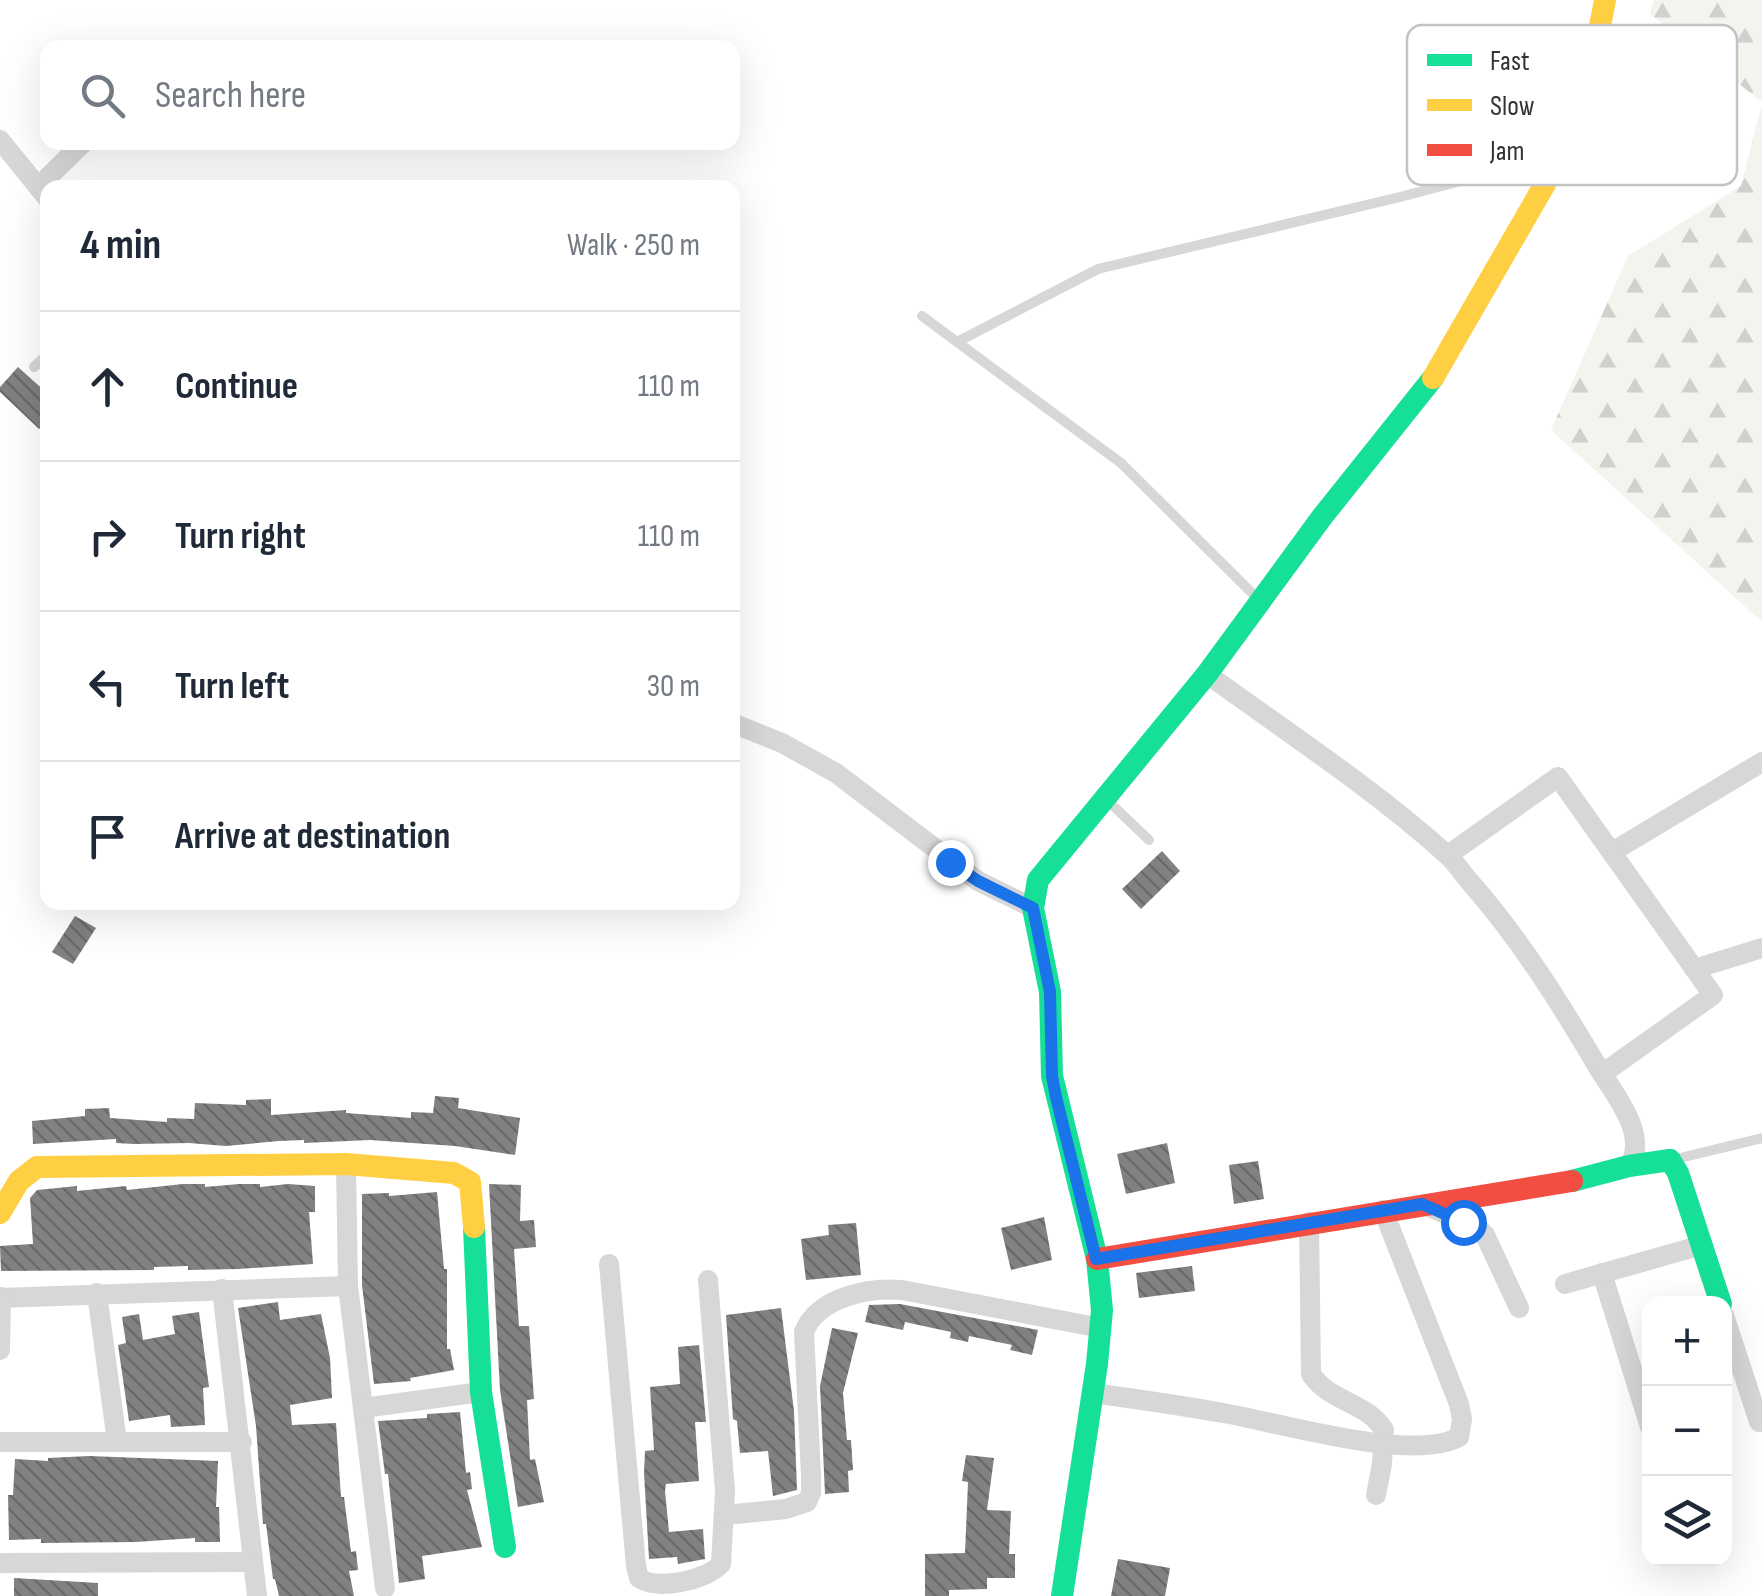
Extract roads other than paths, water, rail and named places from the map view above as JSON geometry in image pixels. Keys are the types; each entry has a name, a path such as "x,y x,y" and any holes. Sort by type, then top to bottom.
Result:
{"street":[{"path":"1600,25 1605,0"},
{"path":"0,140 40,189"},
{"path":"53,180 78,150"},
{"path":"1062,1596 1101,1328 1096,1259 1054,1086 1050,992 1033,908 1038,880 1207,674 1333,502 1442,367 1543,185"},
{"path":"1207,674 1308,746 1448,855 1507,923 1632,1126 1634,1158 1629,1166"},
{"path":"740,726 836,773 950,862 978,881 1033,908"},
{"path":"1612,852 1762,762"},
{"path":"1448,855 1558,778 1612,852 1712,996 1602,1074"},
{"path":"1694,969 1762,948"},
{"path":"1096,1259 1565,1183 1670,1160 1678,1173 1718,1296"},
{"path":"0,1213 12,1188 36,1167 346,1164 454,1173 470,1182 481,1392 504,1546"},
{"path":"346,1164 348,1286 385,1588"},
{"path":"1422,1204 1477,1227 1485,1235 1519,1308"},
{"path":"1092,1393 1226,1413 1361,1441 1414,1445 1459,1437 1460,1404 1383,1210"},
{"path":"1309,1222 1311,1374 1328,1393 1377,1419 1384,1430 1376,1495"},
{"path":"1565,1284 1702,1245"},
{"path":"609,1264 640,1578 645,1583 662,1584 714,1571 720,1564 725,1514 708,1280"},
{"path":"1602,1274 1642,1401"},
{"path":"0,1350 0,1298 348,1286"},
{"path":"725,1514 786,1509 806,1502 811,1493 804,1332 814,1314 824,1306 885,1288 1101,1328"},
{"path":"222,1289 257,1596"},
{"path":"97,1293 117,1442"},
{"path":"1732,1338 1760,1422"},
{"path":"363,1408 481,1392"},
{"path":"0,1442 242,1442"},
{"path":"0,1564 252,1562"}],"lane":[{"path":"957,342 1098,269 1444,185"},
{"path":"922,316 1120,463 1260,601"},
{"path":"34,368 40,362"},
{"path":"1106,800 1150,840"},
{"path":"1670,1160 1762,1138"}]}
